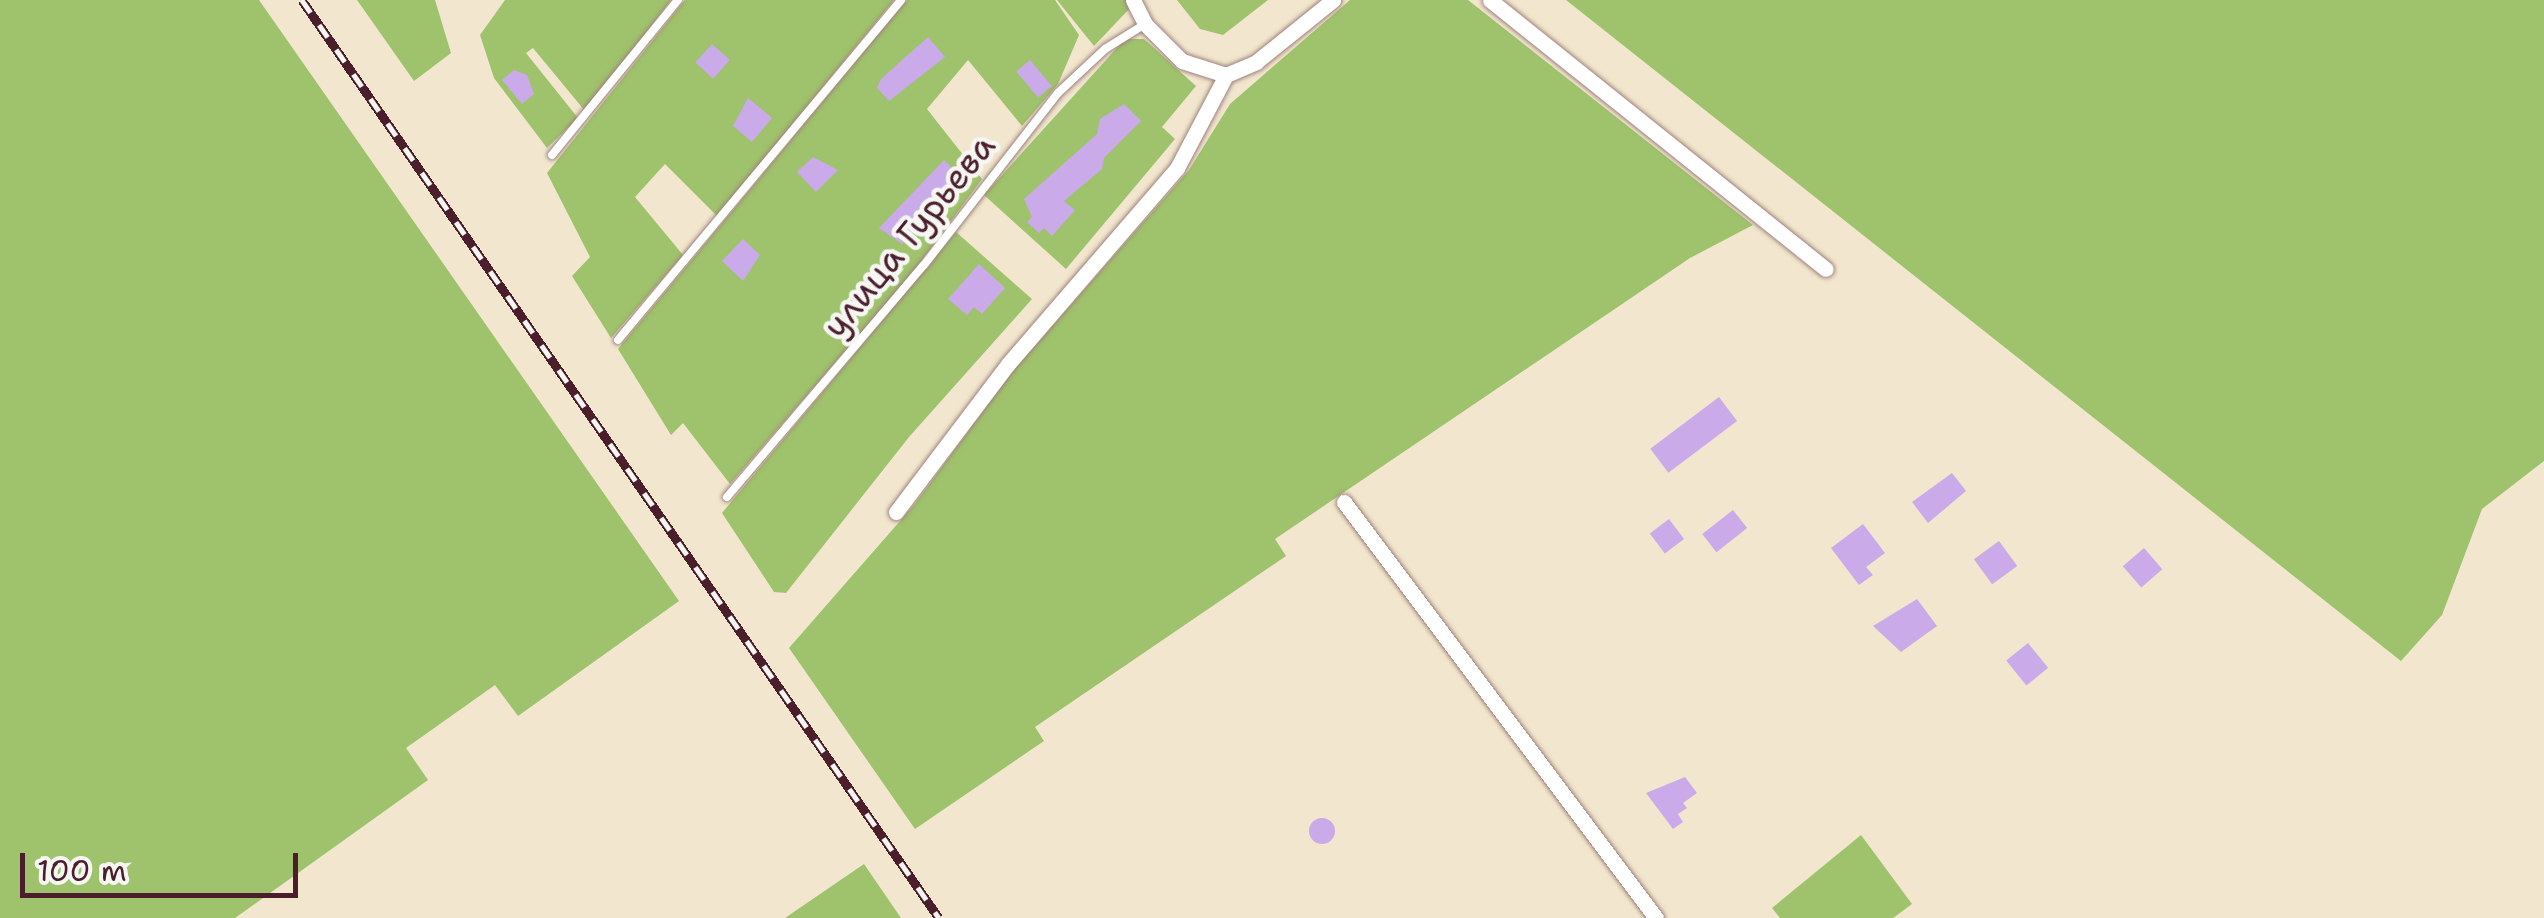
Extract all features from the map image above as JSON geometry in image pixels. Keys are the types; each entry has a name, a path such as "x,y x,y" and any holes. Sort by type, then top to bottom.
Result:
{"street":[{"path":"1133,0 1145,24 1182,61 1226,75"},
{"path":"896,512 1008,364 1178,168 1226,75 1256,62 1333,0"},
{"path":"1490,0 1826,269"},
{"path":"1344,502 1656,918"}],"lane":[{"path":"552,156 678,0"},
{"path":"618,340 901,0"},
{"name":"улица Гурьева","path":"726,497 924,265 1058,93 1105,49 1145,24"}],"green space":[{"path":"0,0 259,0 679,601 518,716 495,685 406,748 428,780 235,918 0,918"},
{"path":"357,0 435,0 451,53 414,81"},
{"path":"505,0 671,0 585,111 533,48 526,53 578,118 547,148 494,78 480,35"},
{"path":"685,0 894,0 717,216 665,164 635,197 683,255 611,338 572,276 590,257 547,173"},
{"path":"907,0 1055,0 1079,35 1058,84 1022,126 968,60 927,109 982,179 911,275 730,484 683,423 671,435 618,349"},
{"path":"1057,0 1126,0 1131,7 1094,46"},
{"path":"1177,0 1268,0 1223,35 1200,29"},
{"path":"1350,0 1468,0 1753,225 1690,258 1275,539 1286,556 1035,727 1044,741 915,829 789,648 914,505 1012,372 1189,170 1230,104"},
{"path":"1566,0 2544,0 2544,461 2482,509 2442,615 2401,661"},
{"path":"1125,39 1144,39 1196,86 1162,127 1175,139 1066,269 984,195"},
{"path":"956,232 1032,299 909,437 786,593 774,592 722,513"},
{"path":"1861,835 1912,904 1893,918 1780,918 1772,908"},
{"path":"864,864 901,918 785,918"}],"building":[{"path":"928,37 945,57 889,101 877,88 881,79"},
{"path":"712,44 730,60 713,79 695,63"},
{"path":"1030,60 1052,86 1038,98 1016,72"},
{"path":"514,70 527,75 534,94 522,104 502,80"},
{"path":"748,98 772,118 752,142 733,126"},
{"path":"1124,104 1141,121 1104,158 1102,169 1064,201 1075,210 1052,236 1044,228 1039,233 1027,222 1032,217 1024,199 1097,134 1100,119"},
{"path":"813,157 838,170 816,192 797,172"},
{"path":"944,160 960,175 902,244 879,228"},
{"path":"743,239 760,255 743,281 722,261"},
{"path":"979,264 1005,288 982,314 974,307 967,315 948,299"},
{"path":"1719,397 1737,421 1668,473 1650,449"},
{"path":"1952,473 1966,491 1928,523 1912,502"},
{"path":"1733,510 1747,528 1716,552 1702,534"},
{"path":"1669,519 1684,539 1665,553 1650,533"},
{"path":"1863,524 1885,553 1866,567 1873,575 1859,585 1831,548"},
{"path":"1999,541 2017,566 1992,584 1974,559"},
{"path":"2144,548 2162,569 2141,588 2123,566"},
{"path":"1917,599 1937,626 1901,652 1873,626"},
{"path":"2028,643 2048,668 2026,685 2006,661"},
{"path":"1685,777 1697,793 1683,803 1687,808 1678,814 1683,822 1673,829 1646,793"},
{"path":"1322,818 1331,822 1335,831 1331,840 1322,844 1313,840 1309,831 1313,822"}],"railway":[{"path":"302,0 939,918"}]}
